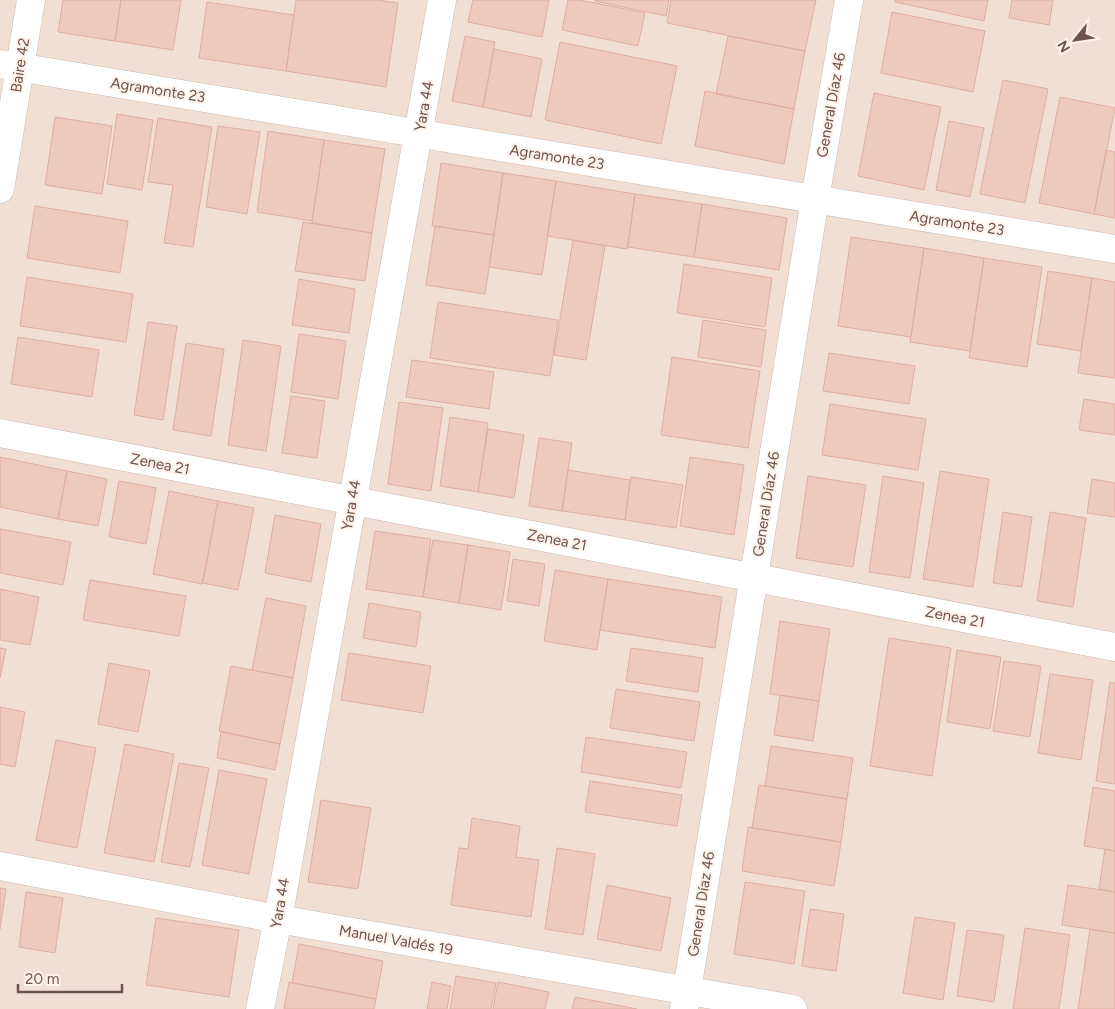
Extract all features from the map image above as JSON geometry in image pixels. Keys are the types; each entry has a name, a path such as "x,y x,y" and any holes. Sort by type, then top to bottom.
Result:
{"street":[{"name":"Baire 42","path":"0,189 10,66 31,0"},
{"name":"Yara 44","path":"260,1009 278,919 442,0"},
{"name":"General Díaz 46","path":"686,1000 815,199 849,0"},
{"name":"Agramonte 23","path":"10,66 1115,249"},
{"name":"Zenea 21","path":"0,433 1115,647"},
{"name":"Manuel Valdés 19","path":"0,866 686,1000 794,1009"}],"shaded area":[{"path":"0,0 1115,0 1115,1009 0,1009"}],"building":[{"path":"63,0 121,0 115,41 58,32"},
{"path":"121,0 181,0 173,50 115,41"},
{"path":"296,0 378,0 398,3 386,87 286,71"},
{"path":"473,0 549,0 542,37 468,22"},
{"path":"568,0 580,0 645,13 638,46 562,30"},
{"path":"595,0 669,0 666,16"},
{"path":"671,0 816,0 805,51 667,23"},
{"path":"896,0 988,0 984,21 895,2"},
{"path":"1012,0 1053,0 1049,25 1009,18"},
{"path":"207,2 294,15 286,71 199,58"},
{"path":"892,12 985,31 973,92 881,73"},
{"path":"465,36 495,42 483,107 452,101"},
{"path":"728,36 805,51 794,109 716,94"},
{"path":"560,42 677,66 661,144 545,120"},
{"path":"494,49 542,59 531,117 483,107"},
{"path":"1003,80 1048,89 1025,203 980,194"},
{"path":"705,91 794,109 784,164 695,146"},
{"path":"874,93 941,107 924,190 858,176"},
{"path":"1060,97 1115,108 1094,214 1039,203"},
{"path":"117,114 153,120 142,190 107,184"},
{"path":"55,117 112,126 102,194 45,185"},
{"path":"158,118 212,127 193,247 164,243 173,185 148,182"},
{"path":"949,121 984,128 970,197 936,190"},
{"path":"218,126 260,132 247,214 206,207"},
{"path":"268,131 324,140 312,221 257,212"},
{"path":"324,140 385,149 372,233 312,223"},
{"path":"1106,150 1115,152 1115,218 1094,214"},
{"path":"441,163 503,173 494,235 432,226"},
{"path":"503,173 556,181 542,275 489,267"},
{"path":"556,181 635,194 627,249 547,236"},
{"path":"635,194 702,204 694,257 628,247"},
{"path":"702,204 787,218 779,270 694,257"},
{"path":"35,206 128,221 120,273 27,258"},
{"path":"303,222 372,233 365,281 295,271"},
{"path":"435,226 494,235 485,294 426,285"},
{"path":"851,237 924,248 911,337 838,326"},
{"path":"573,240 605,246 586,360 554,355"},
{"path":"924,248 984,258 970,351 910,342"},
{"path":"984,258 1042,267 1027,367 969,358"},
{"path":"684,264 772,278 765,327 677,313"},
{"path":"1048,271 1092,278 1081,351 1037,344"},
{"path":"27,277 133,294 126,342 20,326"},
{"path":"1092,278 1115,282 1115,378 1078,373"},
{"path":"299,279 355,289 349,333 292,325"},
{"path":"438,302 558,320 550,376 430,358"},
{"path":"703,320 766,330 761,367 698,357"},
{"path":"148,322 177,326 163,420 134,415"},
{"path":"299,334 346,341 338,399 291,392"},
{"path":"18,337 99,350 92,397 11,384"},
{"path":"243,340 281,346 266,451 228,445"},
{"path":"186,343 224,349 211,436 173,430"},
{"path":"829,353 915,366 909,404 823,391"},
{"path":"672,357 760,371 748,448 661,435"},
{"path":"412,360 494,372 489,409 406,397"},
{"path":"291,396 325,401 317,458 282,453"},
{"path":"1084,399 1115,404 1115,435 1079,430"},
{"path":"399,402 443,408 431,491 388,484"},
{"path":"830,404 926,419 918,470 822,455"},
{"path":"450,417 488,423 478,492 440,486"},
{"path":"488,429 524,435 514,498 478,492"},
{"path":"539,438 572,443 562,511 529,506"},
{"path":"0,457 67,471 58,519 0,507"},
{"path":"690,457 744,465 734,535 680,526"},
{"path":"568,470 630,480 625,520 562,511"},
{"path":"67,471 107,479 98,526 58,519"},
{"path":"940,471 989,479 973,587 923,579"},
{"path":"808,476 866,485 853,567 796,558"},
{"path":"883,476 924,483 910,578 869,572"},
{"path":"631,477 683,485 676,528 625,520"},
{"path":"1092,479 1115,483 1115,517 1087,513"},
{"path":"119,481 156,488 146,544 109,537"},
{"path":"169,491 218,501 202,584 153,574"},
{"path":"218,501 254,508 238,590 203,583"},
{"path":"1003,512 1032,517 1022,587 993,583"},
{"path":"1050,512 1086,518 1073,607 1037,601"},
{"path":"275,515 321,524 311,582 265,573"},
{"path":"0,529 71,542 63,585 0,573"},
{"path":"375,531 431,539 423,597 366,589"},
{"path":"433,540 468,545 459,603 423,597"},
{"path":"468,545 510,552 501,610 459,603"},
{"path":"513,559 545,564 539,606 507,601"},
{"path":"555,570 608,579 597,650 544,641"},
{"path":"608,579 722,597 715,648 600,630"},
{"path":"90,580 186,596 179,636 83,620"},
{"path":"0,589 39,597 30,645 0,640"},
{"path":"266,598 306,606 293,678 252,670"},
{"path":"369,603 421,612 416,647 363,638"},
{"path":"780,621 830,629 819,701 770,694"},
{"path":"889,638 951,648 932,776 870,766"},
{"path":"0,648 6,649 0,678"},
{"path":"631,648 703,658 698,692 626,681"},
{"path":"957,650 1001,657 990,729 947,722"},
{"path":"349,653 431,666 423,713 341,700"},
{"path":"1004,661 1041,666 1030,737 993,731"},
{"path":"109,663 150,671 138,732 98,724"},
{"path":"231,666 293,678 280,744 219,731"},
{"path":"1050,674 1093,680 1081,760 1038,753"},
{"path":"1110,682 1115,683 1115,784 1096,781"},
{"path":"616,689 700,702 694,741 610,728"},
{"path":"780,695 819,701 813,741 774,735"},
{"path":"0,707 25,712 15,767 0,764"},
{"path":"221,732 280,744 275,770 217,758"},
{"path":"586,737 687,752 681,788 581,772"},
{"path":"56,740 96,748 77,848 36,840"},
{"path":"125,744 174,754 154,862 104,853"},
{"path":"771,746 853,758 847,799 765,786"},
{"path":"179,763 209,768 190,867 161,862"},
{"path":"219,770 267,779 249,874 202,865"},
{"path":"590,781 682,795 677,826 585,812"},
{"path":"759,785 847,799 841,842 752,828"},
{"path":"1093,787 1115,791 1115,851 1084,846"},
{"path":"321,800 371,808 358,889 308,882"},
{"path":"472,818 520,826 516,857 539,860 531,917 451,905 459,848 468,849"},
{"path":"748,827 841,842 834,886 742,871"},
{"path":"557,848 595,854 583,935 545,929"},
{"path":"1105,849 1115,851 1115,892 1099,889"},
{"path":"745,882 805,891 794,964 734,954"},
{"path":"607,885 671,898 661,951 597,939"},
{"path":"1068,885 1115,892 1115,933 1062,925"},
{"path":"0,888 6,889 0,929"},
{"path":"26,892 63,898 55,953 19,947"},
{"path":"810,909 844,914 836,971 802,966"},
{"path":"915,917 955,923 943,1000 903,993"},
{"path":"156,918 239,930 229,997 146,985"},
{"path":"1025,928 1070,935 1059,1009 1013,1009"},
{"path":"1090,929 1115,933 1115,1009 1078,1009"},
{"path":"967,930 1004,935 994,1002 957,996"},
{"path":"299,944 383,961 376,999 292,983"},
{"path":"456,976 496,983 491,1009 450,1009"},
{"path":"289,982 376,999 374,1009 284,1009"},
{"path":"432,982 451,986 447,1009 427,1009"},
{"path":"498,982 549,992 545,1009 493,1009"},
{"path":"575,997 637,1009 572,1009"}]}
